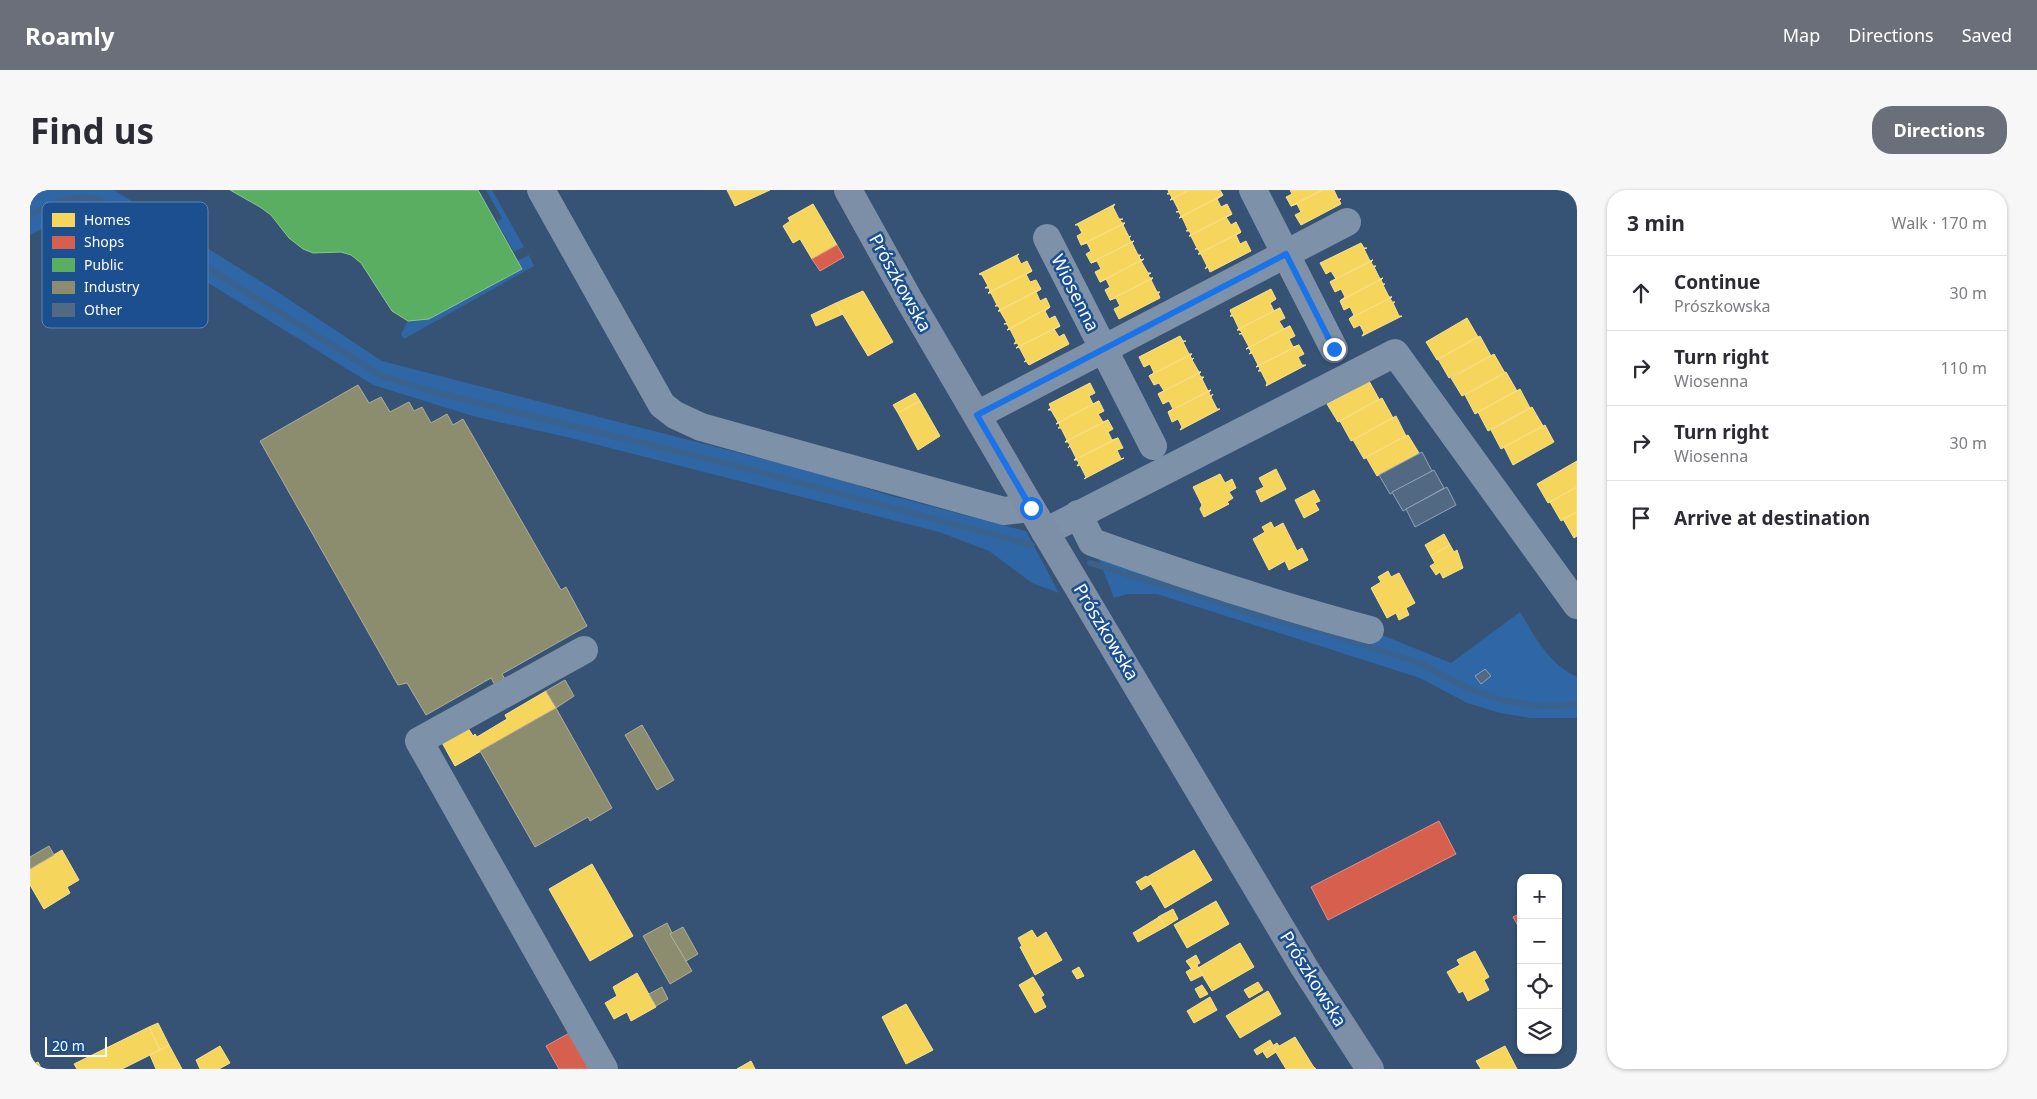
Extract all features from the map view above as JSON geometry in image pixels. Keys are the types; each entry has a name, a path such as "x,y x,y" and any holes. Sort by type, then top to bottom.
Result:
{"main road":[{"name":"Prószkowska","path":"848,190 908,298 1045,532 1304,966 1370,1069"}],"street":[{"path":"541,190 662,405 675,415 701,427 1004,511 1031,508"},
{"path":"1253,190 1334,349"},
{"name":"Wiosenna","path":"977,415 1347,222"},
{"name":"Wiosenna","path":"1047,238 1153,446"},
{"path":"1045,532 1395,353 1577,605"},
{"path":"1078,514 1092,542 1175,572 1287,607 1370,630"},
{"path":"584,650 418,741 604,1069"}],"shaded area":[{"path":"39,190 114,190 133,202 42,202 42,229 30,235 30,195"},
{"path":"486,190 492,190 524,247 514,252 497,222 502,218"},
{"path":"208,249 382,361 825,475 888,495 1026,531 1059,593 1032,583 989,551 939,532 571,438 476,417 373,385 208,283"},
{"path":"529,255 534,266 404,339 401,334 408,321 429,319 521,269 517,261"},
{"path":"1092,542 1370,630 1451,663 1520,612 1537,640 1558,665 1577,677 1577,718 1530,718 1500,713 1467,703 1420,678 1157,594 1127,594 1114,598"}],"building: Homes":[{"path":"727,190 770,190 735,206"},
{"path":"1168,190 1189,190 1170,200 1172,198 1170,194 1167,194 1169,193"},
{"path":"1189,190 1220,190 1223,195 1179,218 1181,216 1179,212 1176,212 1179,211 1173,199 1170,200"},
{"path":"1290,190 1323,190 1291,206 1286,197 1292,194"},
{"path":"1323,190 1334,190 1338,199 1341,199 1339,200 1341,204 1301,225 1295,215 1301,212 1297,204 1291,206"},
{"path":"1223,195 1217,199 1221,207 1227,204 1232,214 1189,236 1191,234 1189,231 1186,231 1188,230 1182,217 1179,218"},
{"path":"813,204 837,245 812,259 800,239 793,243 783,226 790,221 788,218"},
{"path":"1115,204 1113,207 1119,219 1123,219 1120,220 1122,223 1125,223 1081,245 1077,236 1082,233 1078,225 1075,225"},
{"path":"1226,217 1231,225 1236,222 1241,232 1200,253 1198,249 1195,249 1197,248 1191,236 1189,236"},
{"path":"1125,223 1123,225 1129,237 1131,236 1129,238 1131,242 1134,241 1091,263 1086,254 1091,251 1087,243 1081,245"},
{"path":"1241,232 1236,235 1240,244 1246,241 1251,251 1210,272 1208,267 1205,269 1207,266 1201,254 1198,254"},
{"path":"1134,241 1132,243 1138,255 1141,255 1139,257 1141,260 1144,259 1100,282 1095,272 1101,269 1097,261 1091,263"},
{"path":"1361,243 1364,248 1367,248 1364,249 1370,261 1373,260 1336,279 1331,271 1326,274 1320,263"},
{"path":"1019,254 1017,256 1021,264 1027,261 1032,271 988,293 990,291 989,288 985,288 988,286 982,275 979,274"},
{"path":"1144,259 1141,261 1148,273 1151,273 1148,275 1150,278 1153,278 1110,300 1105,290 1110,287 1106,279 1100,282"},
{"path":"1373,260 1371,262 1373,266 1376,266 1374,267 1380,279 1383,278 1340,301 1345,297 1341,289 1335,292 1330,282"},
{"path":"1026,274 1030,282 1036,280 1041,289 998,311 1000,309 998,306 995,306 997,305 991,293 988,293"},
{"path":"1153,278 1151,280 1157,292 1160,292 1158,293 1160,298 1119,319 1114,309 1120,306 1116,298 1110,300"},
{"path":"1383,278 1381,280 1385,284 1383,285 1389,297 1392,297 1349,319 1354,315 1350,307 1344,310 1340,301"},
{"path":"1041,289 1036,292 1040,301 1046,298 1050,307 1007,330 1009,328 1007,324 1004,324 1007,323 1000,311 998,311"},
{"path":"1271,289 1276,299 1270,303 1274,311 1280,308 1239,329 1233,316 1230,316 1232,315 1230,310"},
{"path":"863,291 893,342 868,356 836,303"},
{"path":"1390,298 1392,302 1395,302 1393,303 1399,316 1402,316 1362,336 1364,333 1360,325 1354,328 1349,319"},
{"path":"836,303 843,314 816,326 811,315"},
{"path":"1050,307 1045,311 1049,319 1055,316 1060,326 1016,348 1019,346 1017,343 1014,344 1016,341 1010,329 1007,330"},
{"path":"1280,308 1285,318 1279,321 1284,329 1290,326 1246,349 1249,347 1242,334 1239,334 1242,333 1240,330 1237,330"},
{"path":"1467,318 1478,337 1437,360 1426,342"},
{"path":"1290,326 1295,336 1289,339 1293,347 1299,345 1256,367 1258,365 1252,353 1249,354 1251,352 1249,348 1246,349"},
{"path":"1054,329 1059,337 1064,334 1069,344 1029,365 1026,361 1024,362 1026,360 1019,347 1016,348"},
{"path":"1180,336 1183,341 1186,341 1183,342 1189,354 1192,354 1149,376 1154,373 1150,364 1144,367 1139,357"},
{"path":"1480,336 1491,356 1449,378 1438,359"},
{"path":"1299,345 1304,354 1298,357 1302,365 1306,365 1266,386 1267,383 1261,371 1258,371 1260,370 1259,366 1256,367"},
{"path":"1192,354 1190,356 1192,359 1194,358 1192,360 1199,372 1201,372 1164,391 1159,383 1154,385 1149,376"},
{"path":"1494,354 1505,373 1462,396 1451,378"},
{"path":"1201,372 1199,374 1201,377 1204,377 1202,379 1208,391 1211,390 1168,412 1173,409 1169,401 1163,404 1158,394"},
{"path":"1506,372 1517,391 1475,414 1465,395"},
{"path":"1369,381 1379,399 1338,422 1327,404"},
{"path":"1090,383 1095,393 1089,396 1093,404 1099,401 1056,424 1058,422 1051,410 1048,410 1051,408 1049,404"},
{"path":"1520,389 1530,408 1488,431 1478,412"},
{"path":"1211,390 1209,392 1210,396 1213,394 1211,397 1217,409 1220,409 1180,430 1182,427 1178,419 1172,422 1168,412"},
{"path":"915,393 920,401 898,413 893,405"},
{"path":"1382,398 1393,418 1351,441 1340,421"},
{"path":"920,401 940,436 918,450 898,413"},
{"path":"1099,401 1104,411 1098,414 1103,422 1108,420 1065,442 1067,440 1061,428 1058,428 1060,427 1059,423 1056,424"},
{"path":"1532,407 1543,426 1501,449 1491,430"},
{"path":"1396,416 1406,436 1364,459 1353,440"},
{"path":"1108,420 1113,429 1108,432 1112,440 1118,438 1074,460 1076,458 1070,446 1068,448 1070,445 1068,442 1065,442"},
{"path":"1545,425 1554,442 1513,465 1504,447"},
{"path":"1408,435 1419,453 1377,476 1366,457"},
{"path":"1118,438 1123,448 1117,450 1121,459 1124,458 1084,479 1086,477 1080,465 1077,466 1079,463 1077,460 1074,460"},
{"path":"1577,461 1577,487 1548,503 1537,484"},
{"path":"1276,469 1286,489 1261,502 1256,491 1264,487 1259,478"},
{"path":"1220,474 1225,483 1232,479 1236,488 1229,492 1233,498 1227,502 1229,504 1204,517 1200,509 1202,505 1193,487"},
{"path":"1577,487 1577,512 1561,521 1550,502"},
{"path":"1314,490 1320,501 1315,503 1319,510 1304,518 1295,500"},
{"path":"1577,512 1577,536 1574,538 1563,519"},
{"path":"1271,522 1274,528 1283,523 1297,551 1302,548 1308,560 1289,570 1285,561 1269,570 1253,539 1265,532 1262,527"},
{"path":"1444,534 1450,545 1431,556 1425,545"},
{"path":"1450,545 1454,552 1457,550 1463,568 1443,578 1440,572 1436,575 1430,566 1435,563 1431,556"},
{"path":"1388,571 1391,577 1399,573 1415,603 1406,608 1409,615 1399,620 1396,613 1387,618 1371,588 1381,582 1378,577"},
{"path":"546,691 556,708 455,766 440,739 468,728 473,736 475,734 477,737 507,719 505,715"},
{"path":"62,850 79,880 67,887 70,893 44,909 30,885 30,869"},
{"path":"1194,850 1212,880 1165,908 1147,877"},
{"path":"592,864 633,936 590,961 549,889"},
{"path":"1146,876 1151,884 1141,890 1136,882"},
{"path":"1216,901 1229,924 1187,948 1174,925"},
{"path":"1173,909 1178,919 1165,927 1158,917"},
{"path":"1159,917 1165,927 1138,942 1133,933"},
{"path":"1032,930 1037,938 1046,932 1062,960 1035,975 1020,947 1022,946 1018,938"},
{"path":"1240,943 1254,967 1212,991 1198,968"},
{"path":"1475,951 1489,977 1484,980 1489,990 1468,1001 1463,991 1459,993 1447,972 1460,965 1457,960"},
{"path":"1196,955 1200,963 1191,968 1186,961"},
{"path":"1197,965 1203,975 1191,981 1186,972"},
{"path":"1079,967 1084,976 1077,979 1072,971"},
{"path":"637,973 656,1007 631,1021 627,1012 614,1019 605,1003 617,996 613,987"},
{"path":"1033,977 1044,995 1041,997 1046,1007 1035,1013 1019,985"},
{"path":"1258,982 1263,990 1249,998 1244,990"},
{"path":"1202,985 1208,994 1200,998 1195,989"},
{"path":"1268,991 1281,1014 1240,1038 1226,1016"},
{"path":"1210,997 1217,1010 1194,1023 1187,1011"},
{"path":"906,1004 933,1050 906,1064 882,1017"},
{"path":"158,1023 169,1045 160,1050 149,1027"},
{"path":"149,1027 160,1050 122,1069 77,1069 74,1064"},
{"path":"1295,1037 1316,1069 1286,1069 1274,1049"},
{"path":"1270,1040 1273,1045 1257,1055 1254,1050"},
{"path":"1277,1043 1279,1046 1274,1049 1276,1052 1267,1058 1263,1052"},
{"path":"169,1045 182,1069 156,1069 150,1055"},
{"path":"220,1046 230,1063 219,1069 200,1069 196,1060"},
{"path":"1505,1046 1517,1069 1481,1069 1476,1061"},
{"path":"751,1061 755,1069 737,1069"},
{"path":"38,1062 41,1068 30,1069 30,1066"}],"building: Shops":[{"path":"837,245 844,257 820,271 812,259"},
{"path":"1439,821 1456,854 1328,920 1311,887"},
{"path":"1517,915 1517,924 1513,917"},
{"path":"573,1031 594,1069 559,1069 546,1046"}],"building: Public":[{"path":"230,190 478,190 522,269 429,319 408,321 392,311 361,263 351,255 341,252 313,253 303,249 289,238 271,215"}],"building: Industry":[{"path":"358,385 369,403 381,397 390,412 409,402 414,411 422,407 431,423 447,414 453,425 463,419 561,590 566,587 587,626 502,674 505,679 495,685 491,678 426,715 407,683 398,685 260,441"},
{"path":"565,680 574,696 556,708 546,691"},
{"path":"556,708 612,808 590,821 588,817 535,847 480,751"},
{"path":"642,725 674,780 657,790 625,735"},
{"path":"49,846 54,855 30,869 30,857"},
{"path":"667,923 672,933 670,934 692,971 670,984 643,936"},
{"path":"683,927 698,954 686,961 670,934"},
{"path":"662,987 668,999 656,1006 649,994"}],"building: Other":[{"path":"1422,452 1432,471 1390,494 1379,475"},
{"path":"1434,470 1444,488 1403,511 1392,492"},
{"path":"1447,487 1456,505 1415,527 1406,509"},
{"path":"1485,669 1491,676 1481,684 1475,676"}],"waterway":[{"path":"57,202 70,198 97,199 102,202"},
{"path":"30,215 42,209"},
{"path":"208,268 382,376 438,393 733,465 1032,545"},
{"path":"1090,563 1210,599 1258,616 1321,631 1420,663 1467,688 1502,700 1538,706 1577,705"}],"route":[{"path":"1031,508 977,415 1104,348 1286,254 1334,349"}]}
